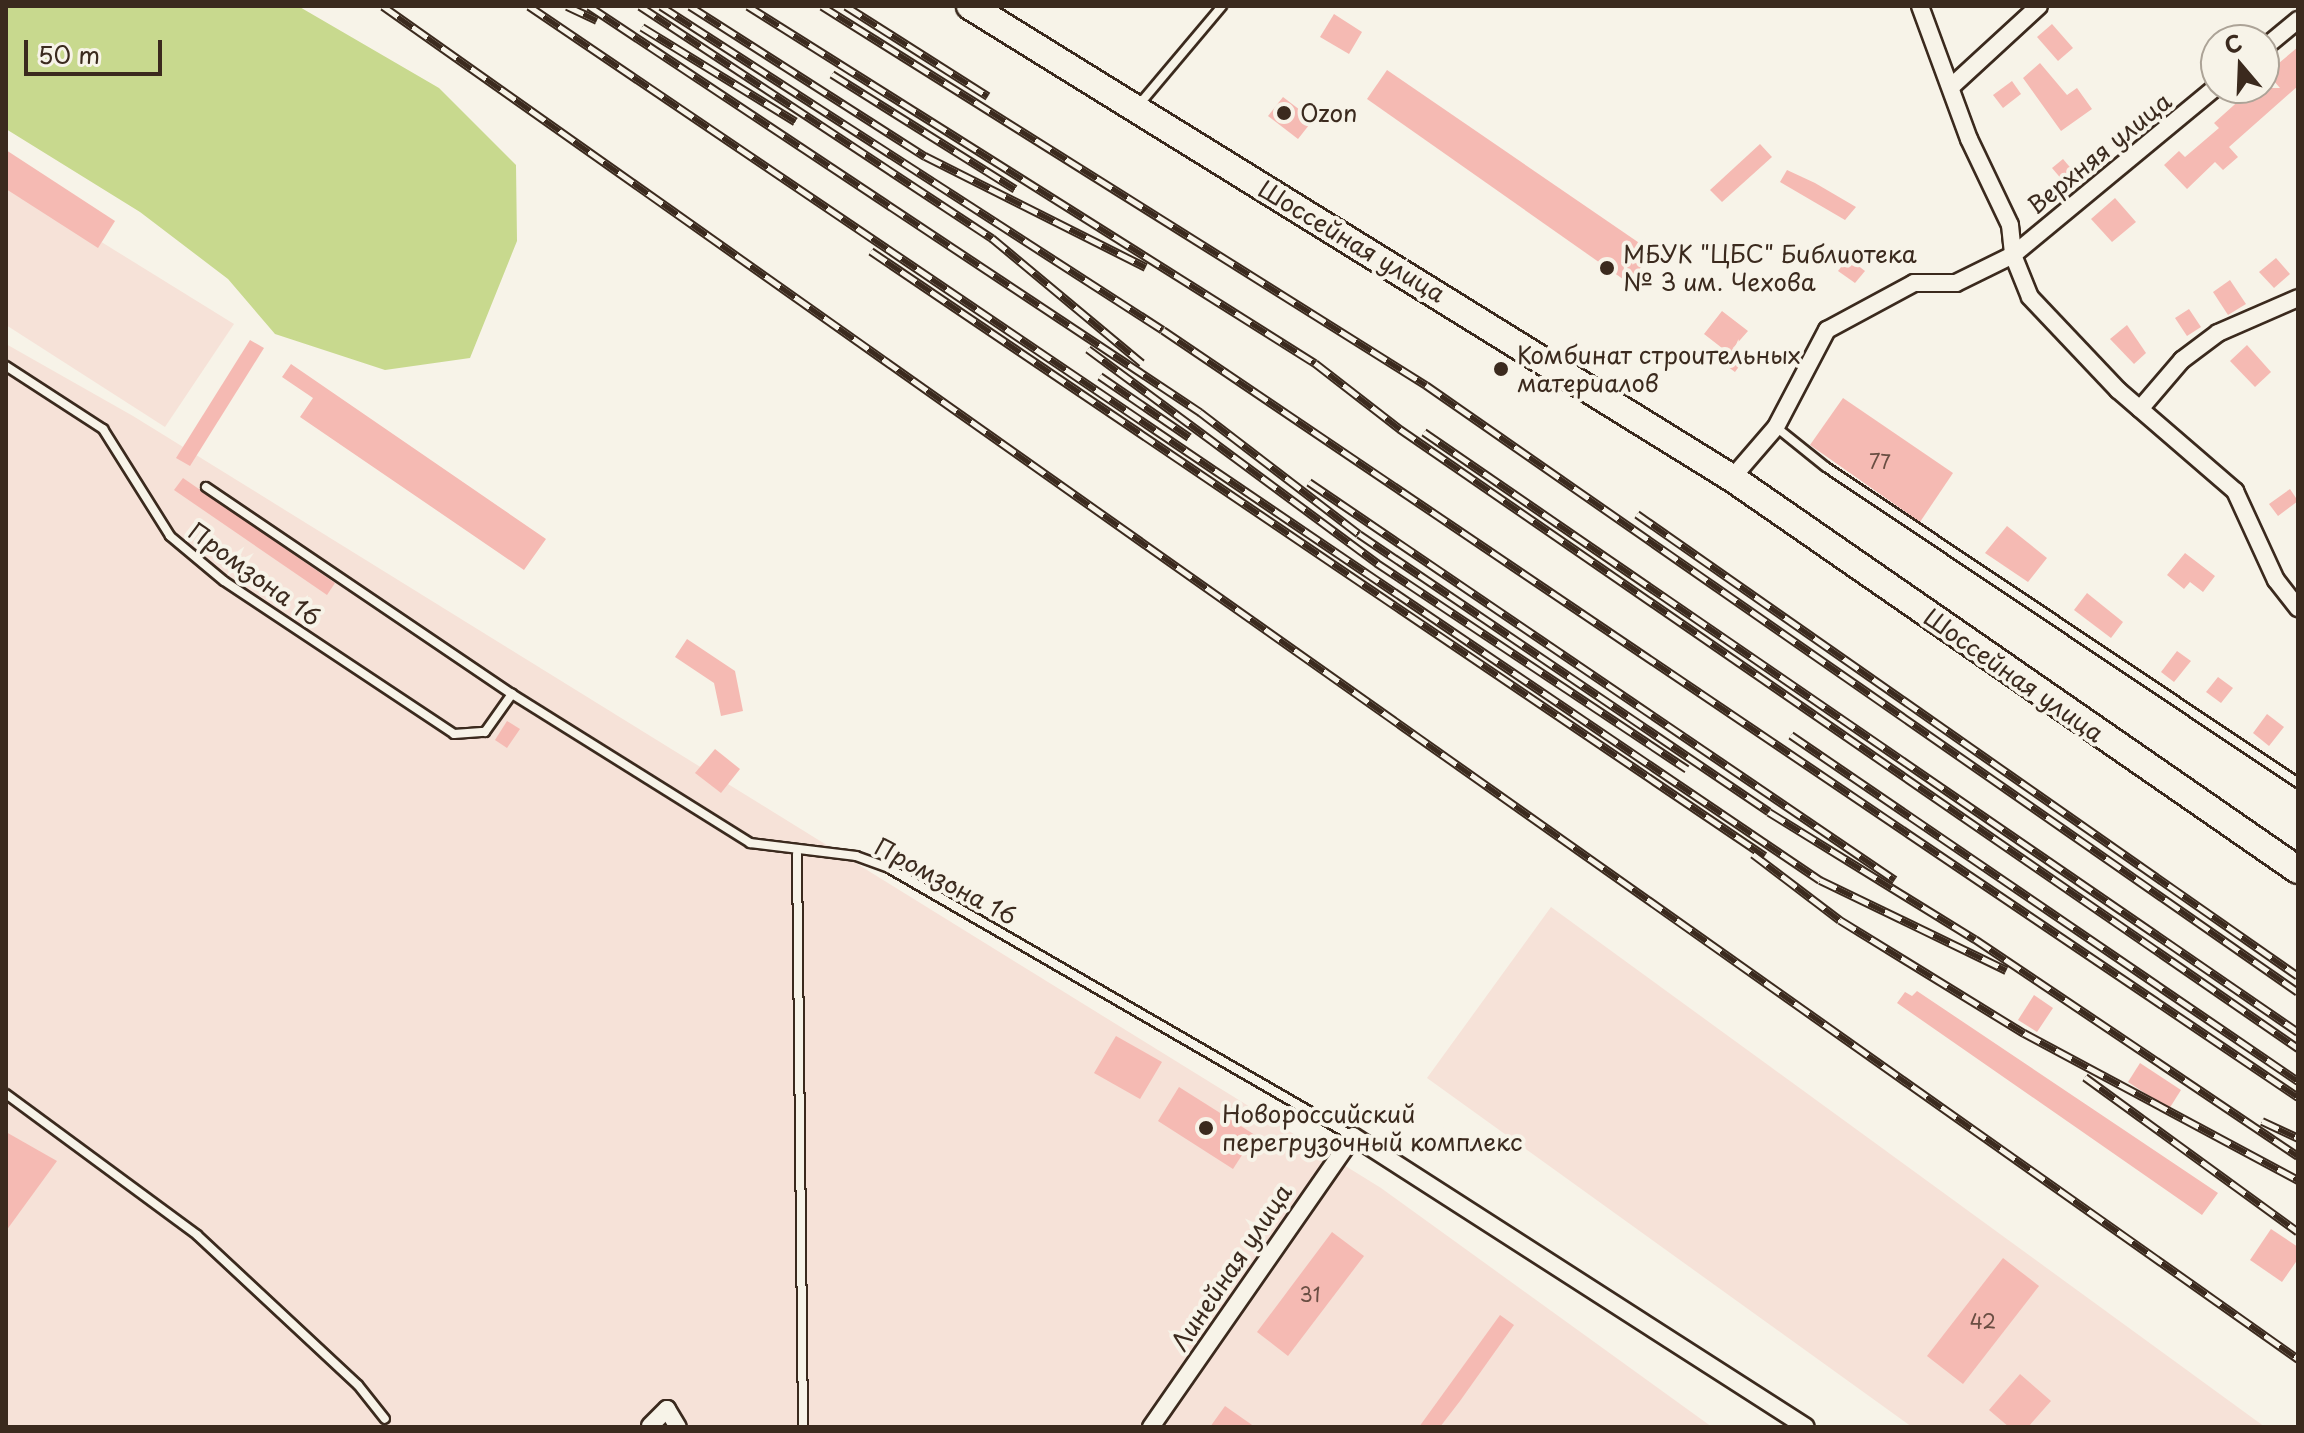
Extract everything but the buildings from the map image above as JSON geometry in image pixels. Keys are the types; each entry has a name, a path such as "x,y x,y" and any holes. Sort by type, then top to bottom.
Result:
{"main road":[{"name":"Шоссейная улица","path":"970,6 1134,111 1482,318 1732,478 2298,870"}],"street":[{"path":"1920,6 1969,139 2010,225 2013,255 2030,297 2140,409 2235,491 2276,580 2298,608"},
{"path":"1952,86 2039,6"},
{"path":"2280,35 2298,20"},
{"name":"Верхняя улица","path":"2013,255 2200,100"},
{"path":"1732,478 1776,427 1827,330 1914,283 1956,283 2013,255"},
{"path":"2140,409 2182,360 2218,333 2298,298"},
{"path":"1353,1136 1806,1427"},
{"name":"Линейная улица","path":"1151,1427 1353,1136"},
{"path":"650,1426 667,1409 678,1427"}],"lane":[{"path":"1134,111 1222,6"},
{"name":"Промзона 16","path":"6,366 103,429 170,536 224,581 454,734 485,732 512,694"},
{"path":"1776,427 1826,467 2298,783"},
{"name":"Промзона 16","path":"206,487 512,694 750,843 797,854 856,856 887,867 1353,1136"},
{"path":"797,854 803,1427"},
{"path":"6,1094 197,1235 358,1385 385,1419"}],"shaded area":[{"path":"6,183 234,324 165,427 6,325"},
{"path":"6,344 133,416 1381,1188 1712,1427 6,1427"},
{"path":"1551,907 2265,1427 1912,1427 1427,1078"}],"green space":[{"path":"6,6 298,6 439,88 516,165 517,241 470,358 385,370 275,334 228,279 140,212 6,129"}],"railway":[{"path":"383,6 2298,1359"},
{"path":"529,6 1820,880 2006,970"},
{"path":"567,6 597,20"},
{"path":"589,6 1200,412 1359,534 1769,812 1975,939 2298,1156"},
{"path":"640,6 992,238 1142,363"},
{"path":"661,6 1163,330 2298,1097"},
{"path":"690,6 925,156 1146,267"},
{"path":"748,6 1315,363 1400,429 2298,1048"},
{"path":"822,6 1426,385 2298,992"},
{"path":"846,6 988,96"},
{"path":"642,27 795,121"},
{"path":"832,74 1015,189"},
{"path":"871,251 1765,856"},
{"path":"1088,349 1377,563 1687,769"},
{"path":"1100,376 1189,437"},
{"path":"1424,432 2298,1032"},
{"path":"1309,482 1895,880"},
{"path":"1637,514 2298,976"},
{"path":"1791,735 2298,1081"},
{"path":"1753,854 1840,920 2024,1033 2298,1180"},
{"path":"2085,1077 2298,1232"},
{"path":"2262,1121 2298,1138"}],"place":[{"name":"Ozon","path":"1284,113"},
{"name":"МБУК \"ЦБС\" Библиотека № 3 им. Чехова","path":"1607,268"},
{"name":"Комбинат строительных материалов","path":"1501,369"},
{"name":"Новороссийский перегрузочный комплекс","path":"1206,1128"}]}
